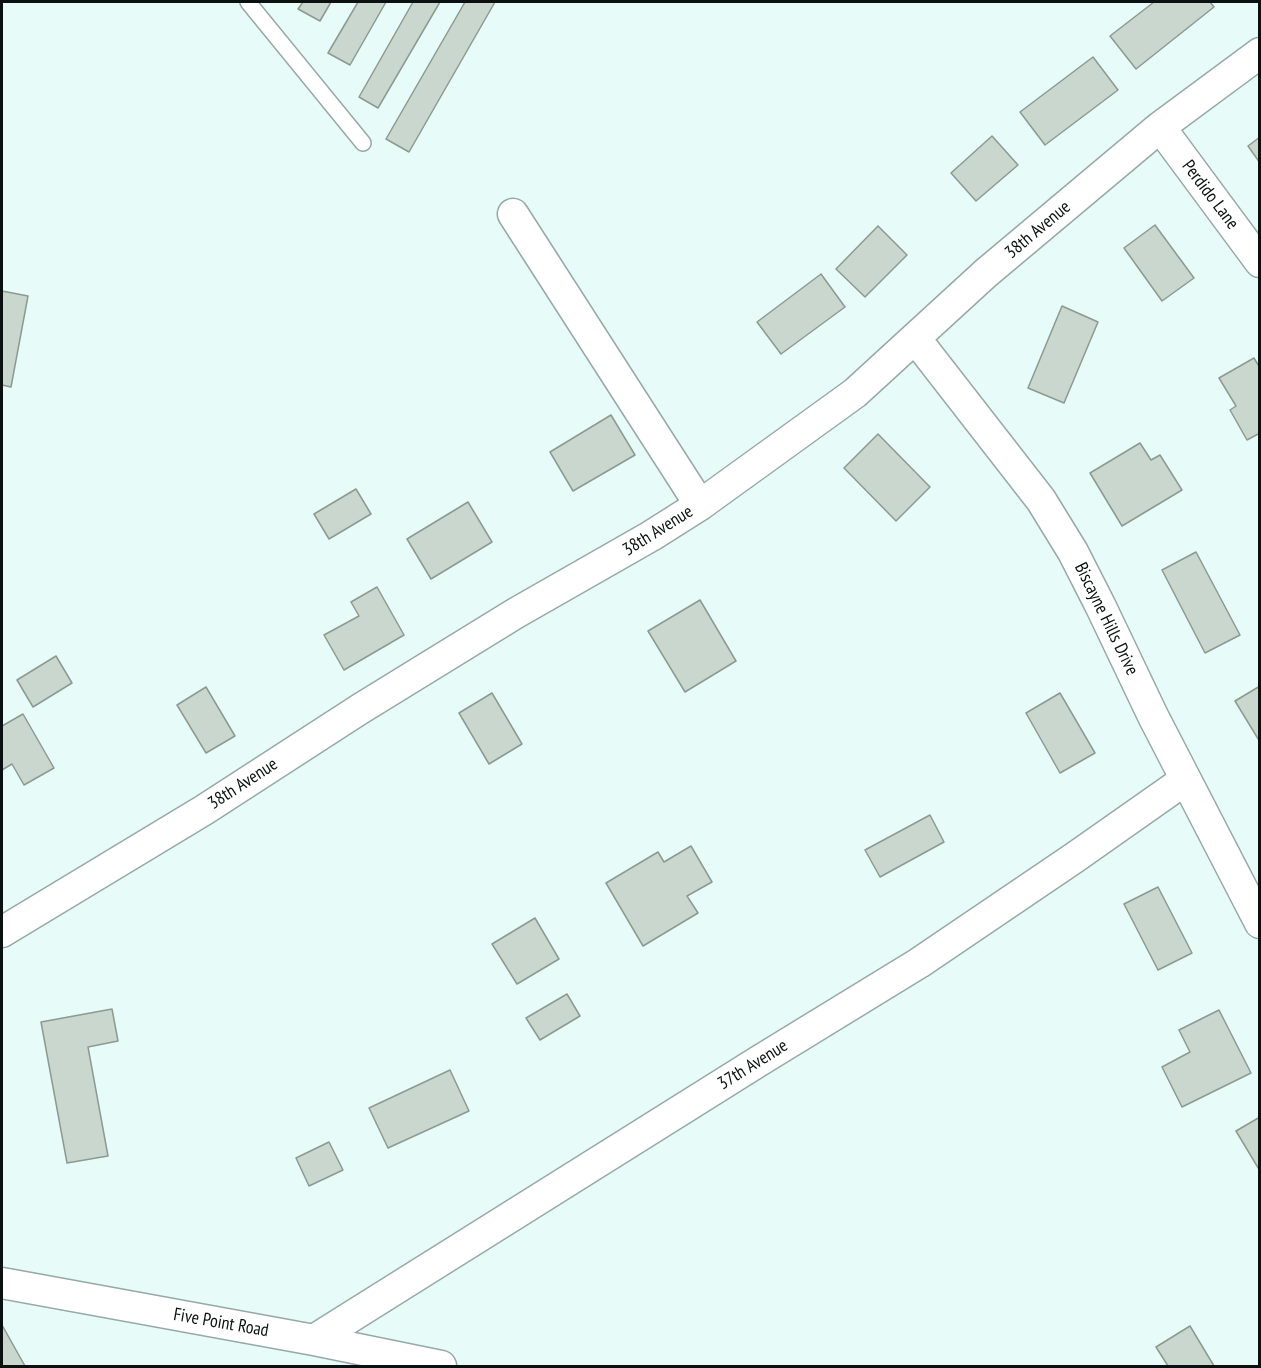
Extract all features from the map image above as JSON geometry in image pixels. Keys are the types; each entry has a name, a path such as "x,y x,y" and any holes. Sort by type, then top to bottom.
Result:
{"street":[{"name":"38th Avenue","path":"2,932 204,810 516,613 651,537 700,504 855,393 986,273 1160,127 1260,53"},
{"name":"Perdido Lane","path":"1160,127 1260,262"},
{"path":"513,214 700,504"},
{"name":"Biscayne Hills Drive","path":"915,338 1041,500 1073,552 1185,780 1260,923"},
{"name":"37th Avenue","path":"314,1340 919,963 1185,780"},
{"name":"Five Point Road","path":"2,1283 314,1340 441,1366"}],"lane":[{"path":"248,2 363,143"}],"building":[{"path":"303,2 331,2 320,21 298,9"},
{"path":"358,2 386,2 350,65 328,53"},
{"path":"413,2 440,2 378,108 359,97"},
{"path":"465,2 495,2 409,152 386,139"},
{"path":"1154,2 1210,2 1214,7 1136,69 1110,36"},
{"path":"1093,57 1118,90 1045,145 1020,112"},
{"path":"992,136 1018,165 976,201 951,173"},
{"path":"1260,137 1260,163 1248,146"},
{"path":"1155,225 1194,278 1162,301 1124,248"},
{"path":"878,226 907,255 865,297 836,269"},
{"path":"821,274 845,307 781,354 757,322"},
{"path":"2,291 28,296 11,387 2,385"},
{"path":"1062,306 1098,322 1064,403 1028,388"},
{"path":"1254,358 1260,368 1260,433 1247,440 1230,410 1236,406 1219,378"},
{"path":"611,415 635,455 573,491 550,452"},
{"path":"878,434 930,487 896,521 844,468"},
{"path":"1140,443 1151,460 1160,455 1182,490 1122,526 1090,473"},
{"path":"356,489 371,514 329,539 314,514"},
{"path":"468,502 492,542 431,579 407,539"},
{"path":"1196,552 1240,635 1205,653 1162,570"},
{"path":"377,587 404,635 344,670 324,635 359,616 351,602"},
{"path":"700,600 736,661 685,692 648,631"},
{"path":"56,656 72,683 33,707 17,680"},
{"path":"1260,686 1260,742 1235,701"},
{"path":"206,687 235,736 206,753 177,705"},
{"path":"492,693 522,744 489,764 459,713"},
{"path":"1060,693 1095,753 1060,773 1026,713"},
{"path":"23,714 54,768 24,785 12,764 2,770 2,726"},
{"path":"930,815 944,842 880,877 865,850"},
{"path":"691,846 712,882 687,896 698,913 643,946 606,883 658,852 664,862"},
{"path":"1158,887 1192,953 1158,970 1124,904"},
{"path":"535,918 559,959 517,984 492,944"},
{"path":"567,994 580,1016 540,1040 526,1018"},
{"path":"112,1009 118,1041 88,1047 108,1156 67,1163 41,1022"},
{"path":"1219,1010 1251,1073 1182,1107 1162,1067 1190,1052 1179,1030"},
{"path":"450,1070 469,1111 388,1148 369,1108"},
{"path":"1260,1117 1260,1171 1236,1131"},
{"path":"329,1142 343,1170 309,1186 296,1158"},
{"path":"2,1325 25,1366 2,1366"},
{"path":"1190,1326 1214,1366 1168,1366 1156,1347"}]}
